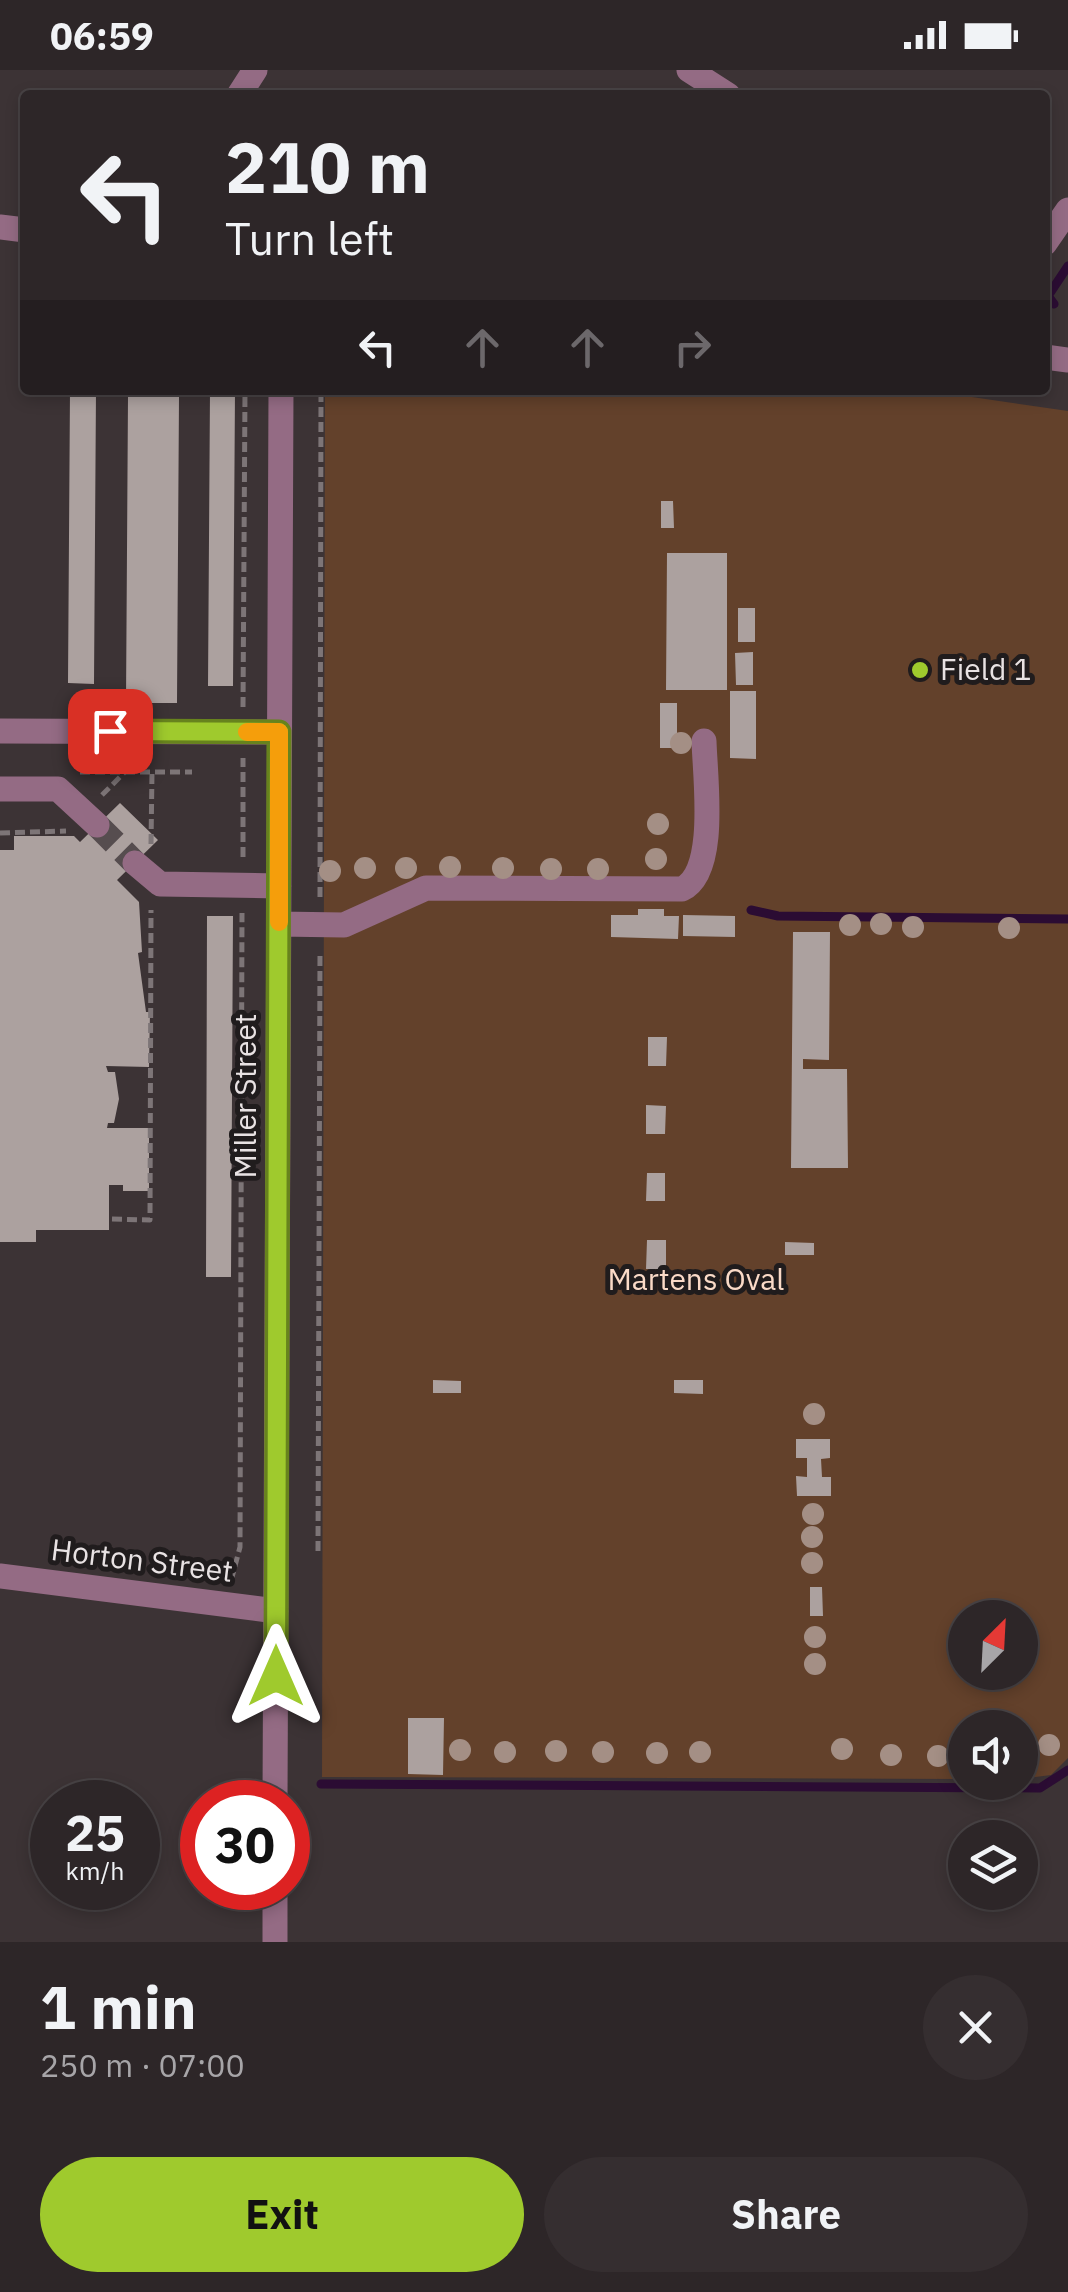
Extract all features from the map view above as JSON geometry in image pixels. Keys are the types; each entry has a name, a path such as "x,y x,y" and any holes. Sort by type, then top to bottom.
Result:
{"street":[{"path":"689,70 720,90"},
{"path":"1050,236 1068,210"},
{"name":"Miller Street","path":"275,1780 280,395"},
{"path":"0,730 279,732"},
{"path":"280,924 344,925 418,889 682,890 700,876 705,859 704,742"},
{"path":"0,788 58,789 97,825"},
{"path":"144,871 160,884 279,886"},
{"name":"Horton Street","path":"0,1576 276,1611"},
{"path":"274,1942 275,1910"}],"path":[{"path":"227,1605 240,1547 244,395"},
{"path":"318,1551 321,395"},
{"path":"71,772 192,772"},
{"path":"112,1220 150,1220 144,871 152,772"},
{"path":"0,832 65,833"}],"green space":[{"name":"Martens Oval","path":"325,395 958,395 1068,411 1068,1758 1051,1775 1038,1777 1038,1710 948,1710 948,1779 322,1777"}],"building":[{"path":"70,395 96,395 94,684 68,683"},
{"path":"210,395 235,395 233,686 208,686"},
{"path":"128,396 179,397 177,703 126,703"},
{"path":"661,501 673,501 674,528 661,528"},
{"path":"667,553 727,553 727,690 666,690"},
{"path":"738,608 755,608 755,642 738,642"},
{"path":"753,652 753,685 736,685 735,653"},
{"path":"730,691 756,691 756,759 730,758"},
{"path":"660,703 677,703 677,748 660,748"},
{"path":"120,803 158,840 117,880 139,902 142,952 138,953 146,1012 150,1012 149,1067 106,1066 108,1072 115,1072 119,1099 114,1123 108,1123 107,1128 149,1128 149,1191 123,1191 123,1185 109,1185 109,1230 36,1230 36,1242 0,1242 0,850 14,850 14,836 74,836 80,842"},
{"path":"638,909 664,909 664,916 679,916 678,939 611,937 611,915 638,915"},
{"path":"683,915 735,916 735,937 683,936"},
{"path":"207,916 233,916 231,1277 206,1277"},
{"path":"793,932 830,932 829,1060 803,1059 803,1069 847,1069 848,1168 791,1168"},
{"path":"648,1037 667,1037 666,1066 648,1066"},
{"path":"646,1105 666,1106 665,1134 646,1134"},
{"path":"647,1173 665,1173 665,1201 646,1201"},
{"path":"647,1240 666,1240 666,1269 646,1269"},
{"path":"785,1242 814,1243 814,1255 785,1255"},
{"path":"433,1380 461,1381 461,1393 433,1393"},
{"path":"674,1380 703,1380 703,1394 674,1393"},
{"path":"796,1439 830,1439 830,1458 821,1459 822,1477 831,1477 831,1496 797,1496 796,1476 807,1477 807,1458 796,1458"},
{"path":"810,1587 822,1587 823,1616 810,1616"},
{"path":"408,1718 444,1718 443,1775 408,1774"}],"waterway":[{"path":"1050,293 1068,266"},
{"path":"1050,299 1054,304"},
{"path":"751,910 778,916 1068,919"},
{"path":"321,1784 1040,1788 1068,1770"}],"tunnel":[{"path":"97,825 135,863"}],"slow traffic":[{"path":"247,732 279,732 279,922"}],"place":[{"name":"Field 1","path":"920,670"}],"route":[{"path":"110,731 279,732 276,1676"}]}
